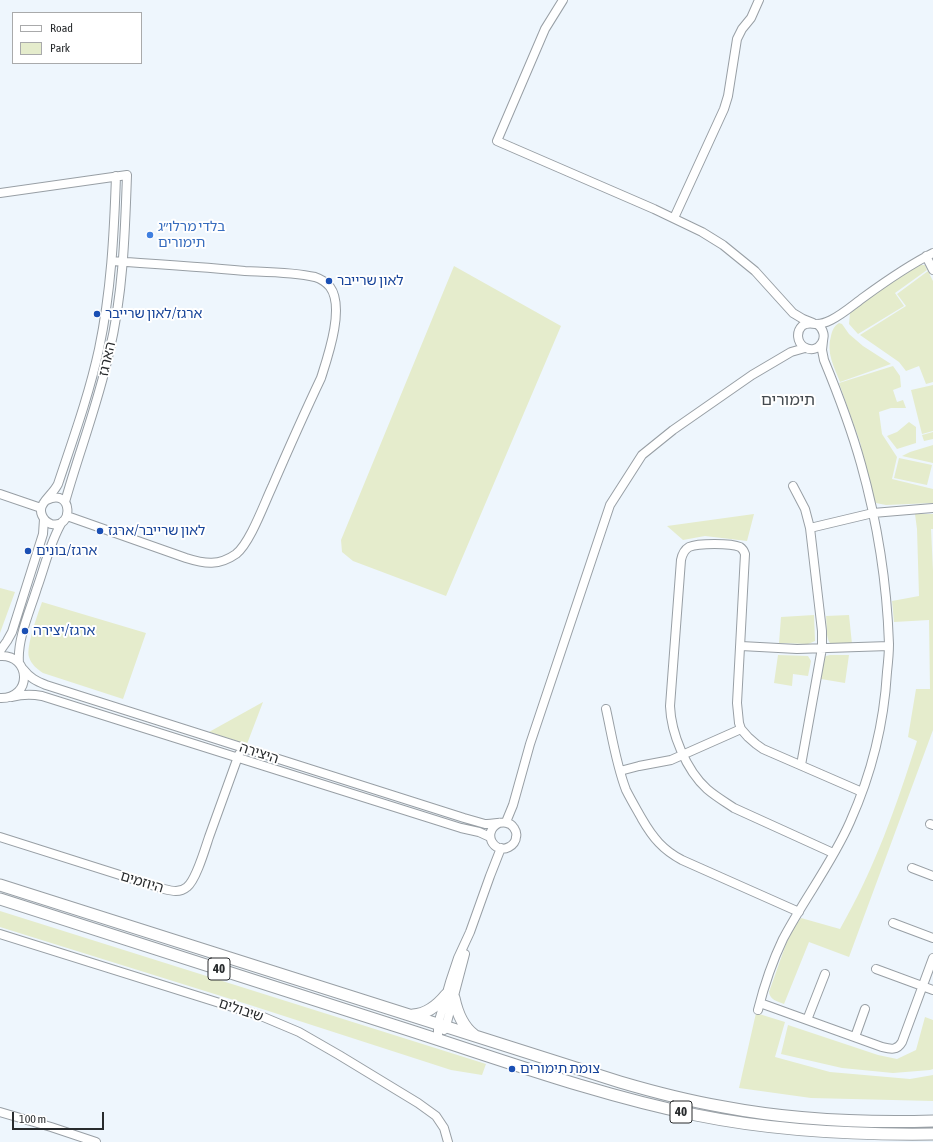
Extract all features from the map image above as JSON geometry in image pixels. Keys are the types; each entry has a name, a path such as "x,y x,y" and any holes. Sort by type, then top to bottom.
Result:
{"highway":[{"name":"40","path":"0,885 620,1082 672,1096 724,1107 780,1115 833,1120 933,1121"},
{"name":"40","path":"0,899 438,1039 531,1071 646,1104 698,1116 801,1130 864,1134 933,1134"},
{"path":"408,1014 419,1014 428,1011 450,997 462,1020 468,1029 476,1036"}],"street":[{"path":"563,0 546,29 497,141 674,218 702,232 723,245 755,271 793,313 803,319 815,323 823,330 824,338 822,350 824,360 856,447 873,513 882,566 889,646 882,714 871,765 850,822 779,947 759,1007 807,1020 888,1049 892,1049 900,1046 933,958"},
{"path":"674,218 724,109 728,96 737,39 742,29 751,18 760,0"},
{"name":"הארגז","path":"0,193 127,175 123,262 110,353 96,404 65,502"},
{"name":"הארגז","path":"46,500 55,491 58,484 93,372 103,327 112,260 116,176"},
{"path":"786,354 793,346 801,327 804,325 830,320 929,254 933,270"},
{"path":"44,519 47,522 54,524 64,519 204,563 214,563 226,560 237,553 246,543 321,378 332,342 336,311 334,295 330,286 317,278 275,273 112,260"},
{"path":"793,313 797,323 799,342 815,352 824,360"},
{"path":"506,824 513,805 530,744 610,505 642,454 673,430 752,375 786,354 796,350 818,347 829,326 837,316"},
{"path":"793,486 805,510 810,528 821,625 822,648 800,765"},
{"path":"0,494 41,508"},
{"path":"0,651 12,632 43,534 44,519 41,508 46,500 54,497 58,498 65,502 68,511 53,538 22,635 18,654 24,676 24,682 21,688 12,697"},
{"path":"810,528 873,513 933,508"},
{"path":"833,853 725,803 706,788 698,779 684,755 673,727 670,706 681,560 688,547 717,544 740,547 744,550 745,559 737,703 741,729 748,737 763,749 862,792"},
{"path":"741,646 797,649 889,646"},
{"path":"0,656 8,656 14,659 21,666"},
{"name":"היצירה","path":"21,666 28,676 35,681 46,685 464,818 485,824 506,824"},
{"name":"היצירה","path":"0,699 22,694 42,696 461,828 479,832 490,837"},
{"path":"606,709 620,771 627,791 652,835 659,843 666,850 682,860 799,912"},
{"path":"620,771 671,760 741,729"},
{"name":"היוזמים","path":"0,837 164,889 175,892 181,890 192,883 241,747"},
{"path":"506,824 516,833 515,841 509,847 501,848 494,844 490,837 492,828 506,824"},
{"path":"438,1039 470,932 501,848"},
{"path":"912,868 933,876"},
{"path":"893,923 933,938"},
{"name":"שיבולים","path":"0,934 261,1016 299,1032 418,1103 436,1116 444,1128 448,1142"},
{"path":"876,969 933,990"},
{"path":"807,1020 825,974"},
{"path":"855,1037 865,1009"},
{"path":"0,1112 96,1142"}],"green space":[{"path":"920,265 925,265 927,270 895,293 904,306 858,334 849,324 850,313 892,282"},
{"path":"454,266 561,326 446,596 353,561 342,552 341,540"},
{"path":"928,271 933,281 933,382 926,384 919,366 906,371 899,362 860,335 906,306 897,294"},
{"path":"839,323 842,324 849,334 863,346 891,364 840,382 831,359 829,348 833,330"},
{"path":"893,366 900,376 901,387 893,390 897,402 903,400 906,408 891,408 879,412 882,434 897,457 892,479 933,489 933,503 886,505 876,503 873,498 860,442 839,383"},
{"path":"933,385 933,431 922,434 911,390"},
{"path":"909,422 916,427 916,443 897,449 887,436 897,432"},
{"path":"933,432 933,439 924,441 922,435"},
{"path":"933,445 933,463 902,456 910,452"},
{"path":"899,458 932,465 927,485 894,478"},
{"path":"754,514 747,541 705,536 683,540 667,526"},
{"path":"915,514 933,514 933,529 931,529 933,571 933,730 849,957 809,942 784,1004 772,999 769,992 786,944 793,929 801,918 840,929 864,884 884,837 917,741 908,737 916,689 930,689 929,620 894,622 892,601 919,596 917,529"},
{"path":"0,588 15,592 0,633"},
{"path":"42,602 146,633 123,699 43,673 36,668 29,657 29,645"},
{"path":"814,615 815,641 808,644 779,643 781,617"},
{"path":"849,615 852,644 832,644 828,640 827,636 826,616"},
{"path":"778,655 808,656 811,661 808,676 793,674 792,686 774,683"},
{"path":"830,655 849,655 845,683 821,679 824,658"},
{"path":"263,702 247,744 209,732"},
{"path":"0,911 486,1064 482,1075 451,1070 0,927"},
{"path":"756,1013 785,1022 775,1057 830,1072 910,1079 933,1075 933,1101 811,1098 739,1088"},
{"path":"925,1017 933,1020 933,1069 930,1070 893,1073 842,1068 781,1054 788,1025 878,1055 897,1059 916,1050"}],"place":[{"name":"בלדי מרלו״ג תימורים","path":"150,235"},
{"name":"לאון שרייבר","path":"329,281"},
{"name":"ארגז/לאון שרייבר","path":"97,314"},
{"name":"לאון שרייבר/ארגז","path":"100,531"},
{"name":"ארגז/בונים","path":"28,551"},
{"name":"ארגז/יצירה","path":"25,631"},
{"name":"צומת תימורים","path":"512,1069"}],"district":[{"name":"תימורים","path":"788,400"}]}
